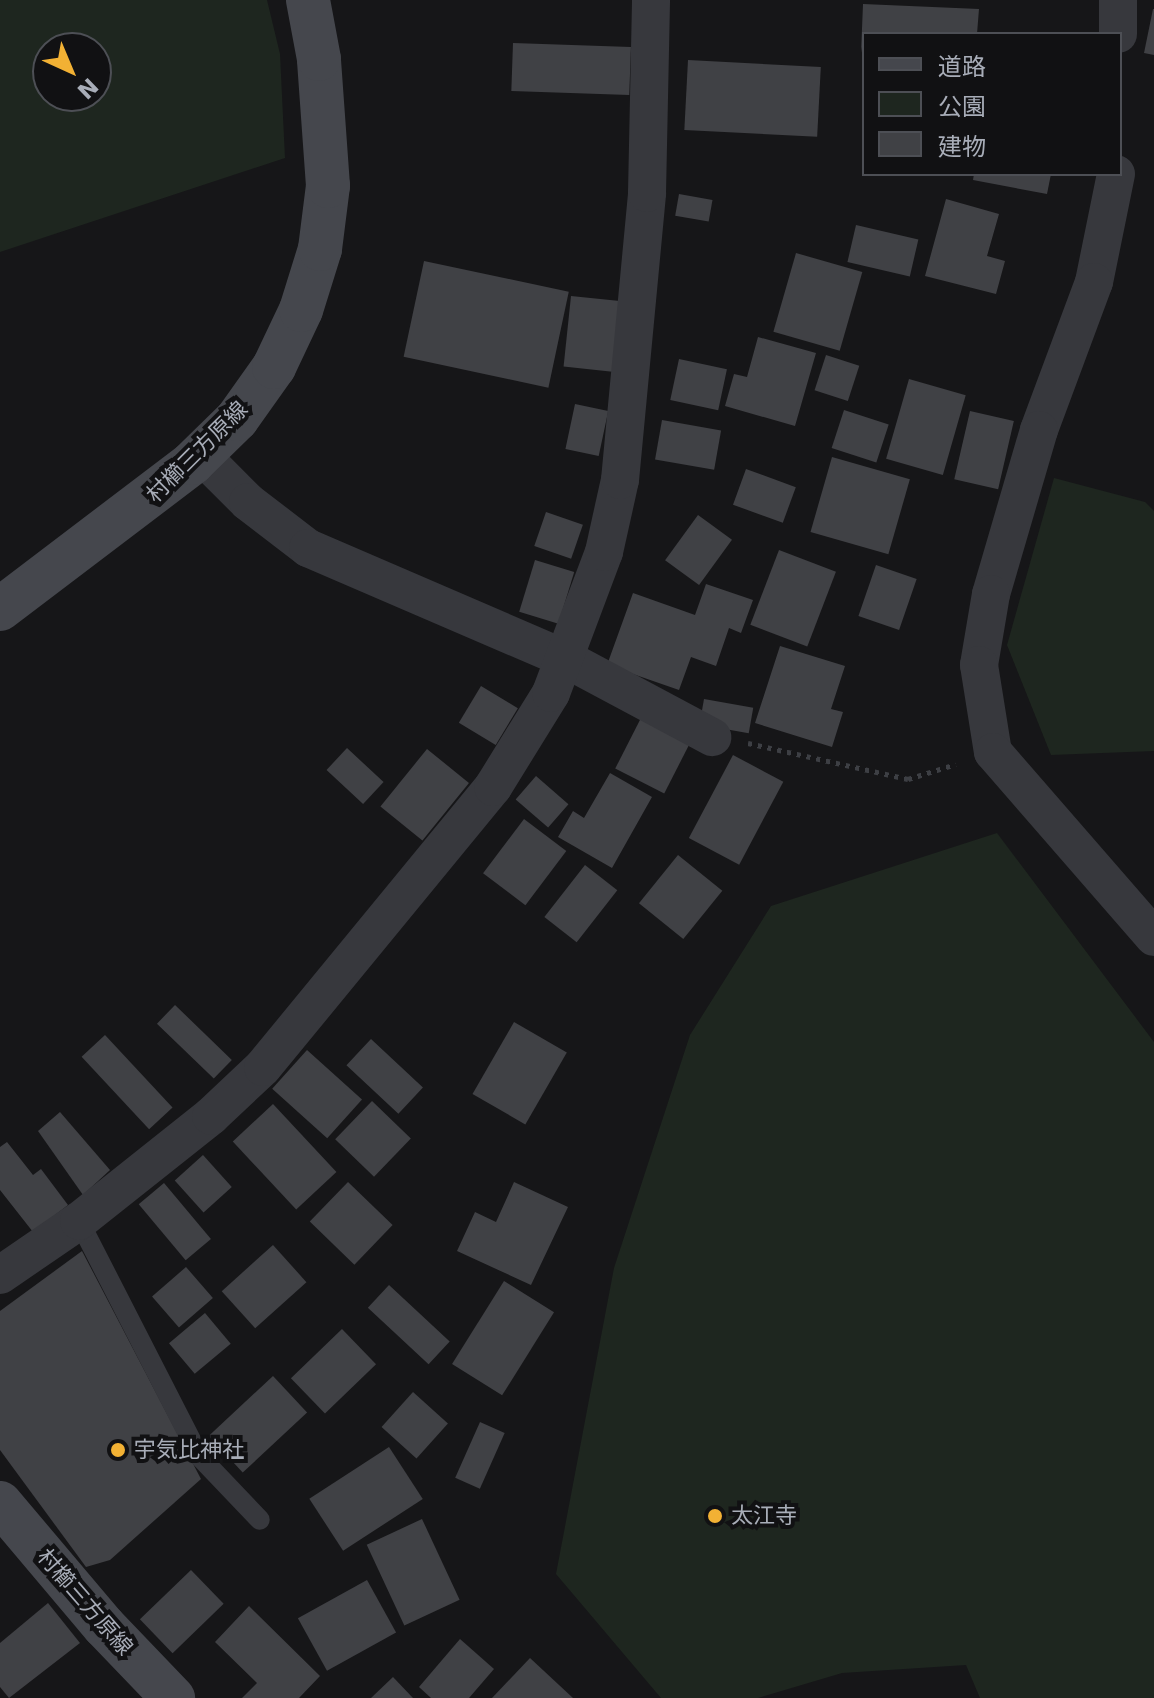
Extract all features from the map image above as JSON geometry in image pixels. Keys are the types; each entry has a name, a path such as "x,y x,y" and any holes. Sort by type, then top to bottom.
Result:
{"main road":[{"name":"村櫛三方原線","path":"0,609 144,505 201,455 237,419 274,367 301,310 320,249 328,186 325,122 308,0"},
{"name":"村櫛三方原線","path":"0,1503 104,1626 173,1698"}],"street":[{"path":"0,1275 79,1221 211,1116 263,1067 493,787 534,726 566,659 604,552 620,480 647,193 651,0"},
{"path":"1118,0 1118,32"},
{"path":"1116,176 1094,282 1039,430 991,594 979,665 993,752 1154,937"},
{"path":"201,455 277,527 308,548 566,659 712,737"}],"lane":[{"path":"79,1221 199,1456 260,1520"}],"path":[{"path":"712,737 908,779 993,752"}],"green space":[{"path":"0,0 267,0 280,54 285,158 0,252"},
{"path":"1054,478 1145,502 1154,511 1154,751 1051,755 1007,645"},
{"path":"997,833 1154,1042 1154,1698 980,1698 966,1665 842,1673 758,1698 661,1698 556,1574 614,1268 690,1035 771,906"}],"building":[{"path":"863,4 979,9 977,32 862,32 861,53"},
{"path":"1154,9 1154,55 1144,53"},
{"path":"513,43 631,47 629,95 511,91"},
{"path":"688,60 821,67 817,137 684,130"},
{"path":"974,176 1051,176 1047,194 973,180"},
{"path":"679,194 712,200 709,222 675,216"},
{"path":"946,199 999,214 987,256 1005,261 996,294 925,276"},
{"path":"856,225 918,239 910,276 847,262"},
{"path":"796,253 862,272 840,351 773,332"},
{"path":"424,261 569,292 548,388 404,357"},
{"path":"571,296 620,301 612,372 564,367"},
{"path":"758,337 816,353 795,426 725,406 734,374 747,377"},
{"path":"826,355 859,366 848,401 815,390"},
{"path":"679,359 727,369 718,410 670,400"},
{"path":"909,379 966,395 943,475 886,459"},
{"path":"575,404 608,411 599,456 565,449"},
{"path":"844,410 889,425 876,463 832,448"},
{"path":"970,411 1014,421 998,489 954,479"},
{"path":"662,420 721,430 714,470 655,459"},
{"path":"832,457 910,479 888,554 811,532"},
{"path":"746,469 796,487 783,523 733,505"},
{"path":"546,512 583,525 571,559 534,546"},
{"path":"698,515 732,540 699,585 665,560"},
{"path":"779,550 836,572 807,647 750,625"},
{"path":"535,560 574,572 558,624 519,612"},
{"path":"876,565 917,579 899,630 858,616"},
{"path":"706,584 753,600 741,633 729,628 716,666 691,657 679,690 607,665 633,593 695,615"},
{"path":"780,646 845,666 831,709 843,712 832,747 755,723"},
{"path":"481,686 518,708 496,745 459,723"},
{"path":"704,699 753,708 749,733 699,725"},
{"path":"642,716 691,741 664,794 615,769"},
{"path":"347,748 384,782 363,804 327,770"},
{"path":"427,749 469,783 422,840 380,807"},
{"path":"733,755 783,782 739,865 689,838"},
{"path":"610,773 652,797 612,868 558,837 573,811 584,818"},
{"path":"536,776 568,804 548,828 516,799"},
{"path":"524,819 566,851 525,905 483,873"},
{"path":"678,855 722,891 683,939 639,903"},
{"path":"585,865 617,890 577,942 544,917"},
{"path":"175,1005 232,1060 214,1079 157,1024"},
{"path":"514,1022 567,1052 525,1124 473,1094"},
{"path":"105,1035 173,1107 149,1129 82,1057"},
{"path":"371,1039 423,1087 398,1114 346,1065"},
{"path":"307,1050 362,1100 327,1138 272,1089"},
{"path":"372,1101 411,1139 374,1177 335,1139"},
{"path":"273,1104 336,1172 296,1210 233,1142"},
{"path":"60,1112 110,1170 83,1195 38,1131"},
{"path":"7,1142 33,1175 41,1169 68,1205 33,1232 0,1190 0,1147"},
{"path":"203,1155 232,1187 204,1212 175,1180"},
{"path":"348,1182 393,1225 354,1265 310,1222"},
{"path":"514,1182 568,1207 531,1285 457,1251 475,1212 496,1222"},
{"path":"164,1183 211,1239 186,1260 139,1204"},
{"path":"273,1245 306,1282 255,1328 222,1291"},
{"path":"82,1251 201,1479 110,1560 86,1567 0,1450 0,1311"},
{"path":"186,1267 213,1298 179,1327 152,1297"},
{"path":"504,1281 554,1312 502,1395 452,1364"},
{"path":"389,1285 450,1342 429,1364 368,1308"},
{"path":"205,1313 231,1344 195,1374 169,1343"},
{"path":"342,1329 376,1364 325,1414 291,1378"},
{"path":"273,1376 307,1413 243,1473 209,1436"},
{"path":"413,1392 448,1423 416,1458 382,1427"},
{"path":"480,1422 505,1433 480,1489 455,1478"},
{"path":"389,1447 423,1499 343,1551 309,1499"},
{"path":"422,1519 460,1600 404,1625 367,1545"},
{"path":"191,1570 224,1604 173,1653 140,1619"},
{"path":"367,1580 396,1632 327,1671 298,1618"},
{"path":"48,1603 80,1643 9,1698 0,1687 0,1643"},
{"path":"249,1606 320,1676 299,1698 242,1698 257,1683 215,1642"},
{"path":"460,1639 494,1669 469,1698 431,1698 419,1687"},
{"path":"530,1658 573,1698 492,1698"},
{"path":"393,1677 413,1698 371,1698"}],"place":[{"name":"宇気比神社","path":"118,1450"},
{"name":"太江寺","path":"715,1516"}]}
